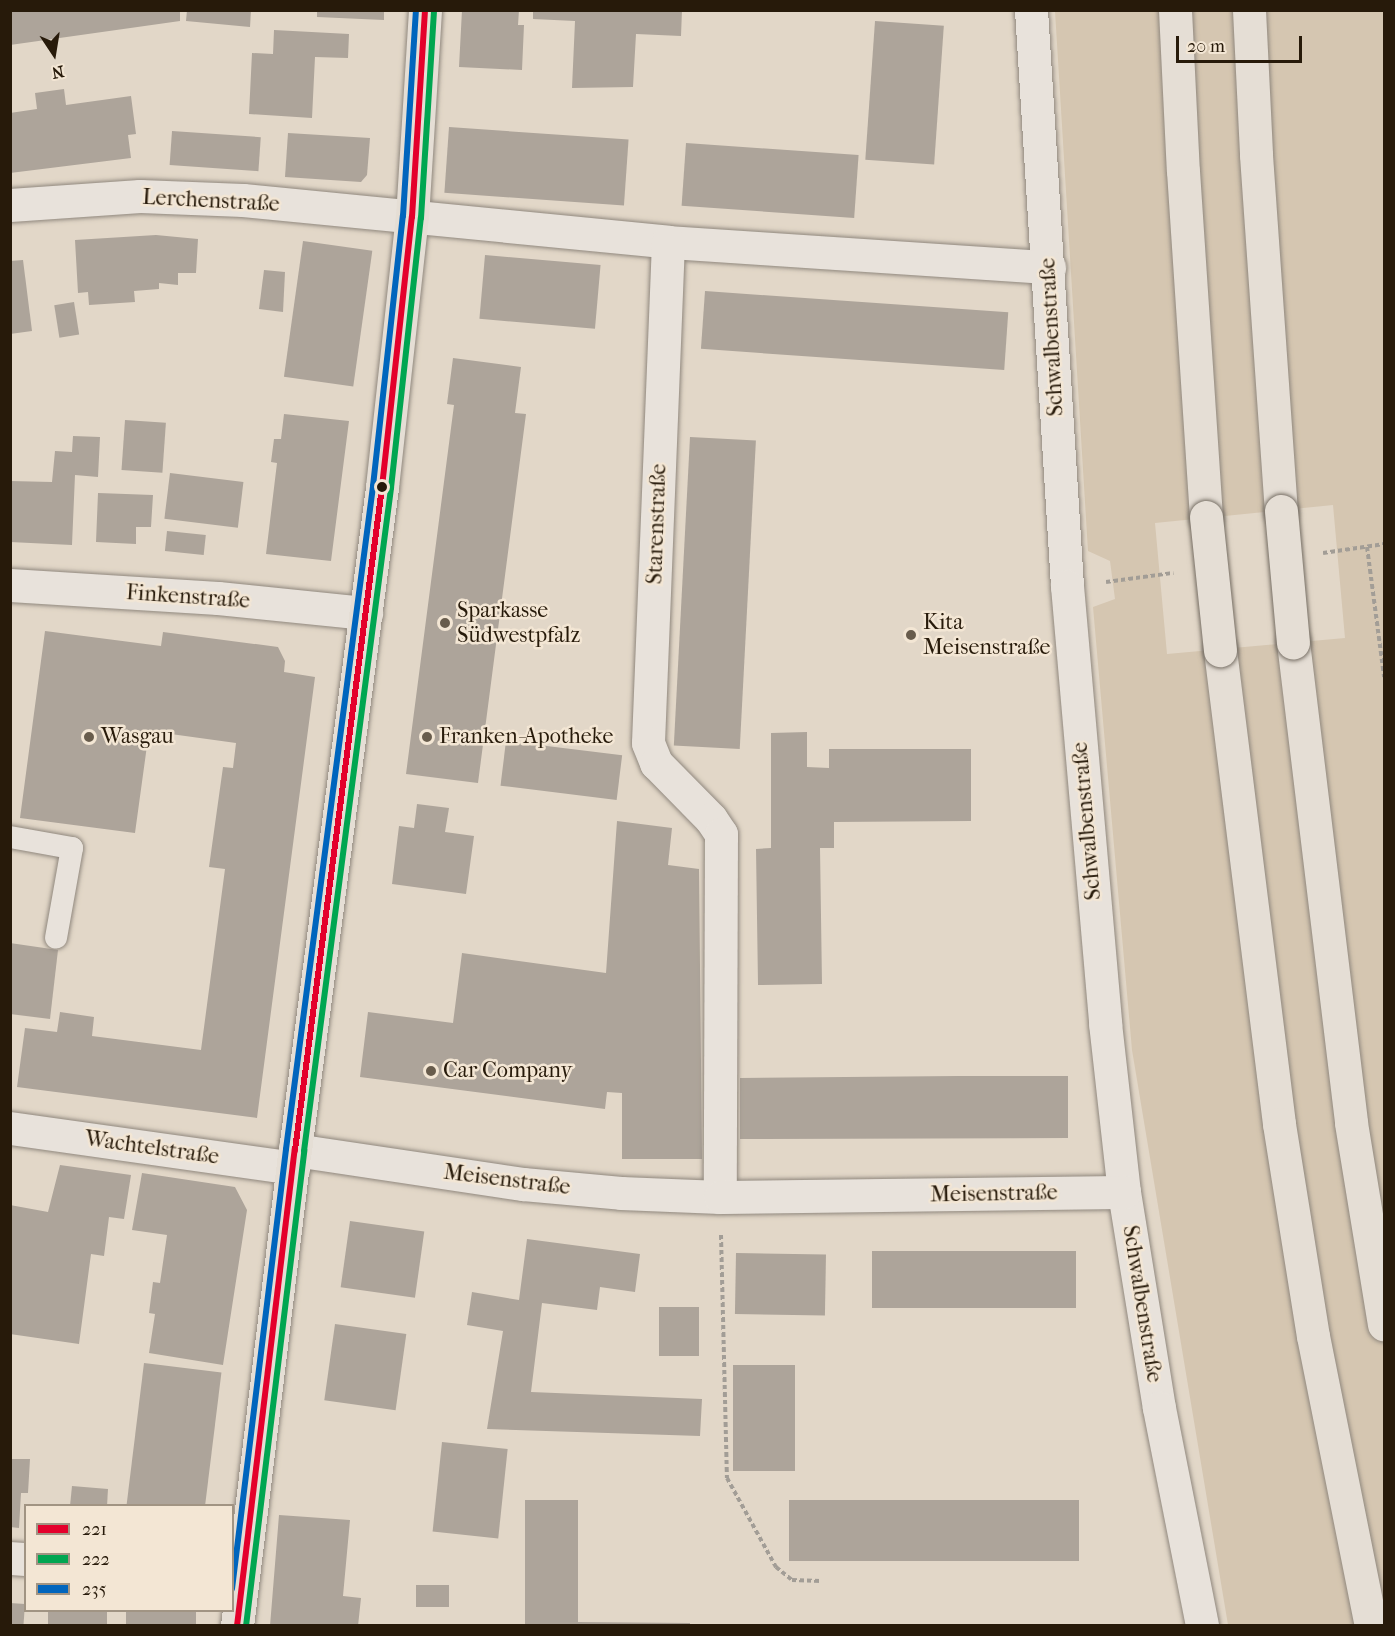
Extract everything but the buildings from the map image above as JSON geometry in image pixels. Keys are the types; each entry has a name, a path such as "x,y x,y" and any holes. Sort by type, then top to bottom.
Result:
{"main road":[{"path":"237,1626 238,1570 366,613 412,218 425,10"},
{"path":"1175,10 1183,171 1206,517 1220,650 1279,1124 1313,1336 1371,1626"},
{"path":"1250,10 1256,155 1281,511 1293,642 1351,1123 1384,1324"}],"street":[{"name":"Schwalbenstraße","path":"1031,10 1049,267 1067,586 1105,1023 1124,1192 1159,1408 1202,1626"},
{"name":"Lerchenstraße","path":"10,205 140,196 243,200 412,218"},
{"path":"412,218 668,242 1049,267"},
{"name":"Starenstraße","path":"668,242 648,743 656,763 686,792 721,834 720,1197"},
{"name":"Finkenstraße","path":"10,585 218,598 366,613"},
{"name":"Wachtelstraße","path":"10,1128 294,1159"},
{"name":"Meisenstraße","path":"294,1159 621,1193 720,1197 1124,1192"}],"lane":[{"path":"10,837 72,848 56,938"}],"path":[{"path":"1367,547 1384,677"},
{"path":"720,1197 727,1478 776,1567 792,1580 821,1581"}],"shaded area":[{"path":"1055,11 1384,11 1384,1625 1228,1625 1132,1050 1093,607 1115,599 1110,561 1088,551","holes":["1333,505 1345,638 1167,654 1155,523"]}],"transit line":[{"name":"235","path":"234,1573 286,1149 373,486 403,216 416,10"},
{"name":"221","path":"237,1626 295,1150 382,487 412,217 425,10"},
{"name":"222","path":"246,1626 304,1151 391,488 421,218 434,11"}],"place":[{"name":"Sparkasse Südwestpfalz","path":"445,623"},
{"name":"Kita Meisenstraße","path":"911,635"},
{"name":"Wasgau","path":"89,737"},
{"name":"Franken-Apotheke","path":"427,737"},
{"name":"Car Company","path":"431,1071"}]}
